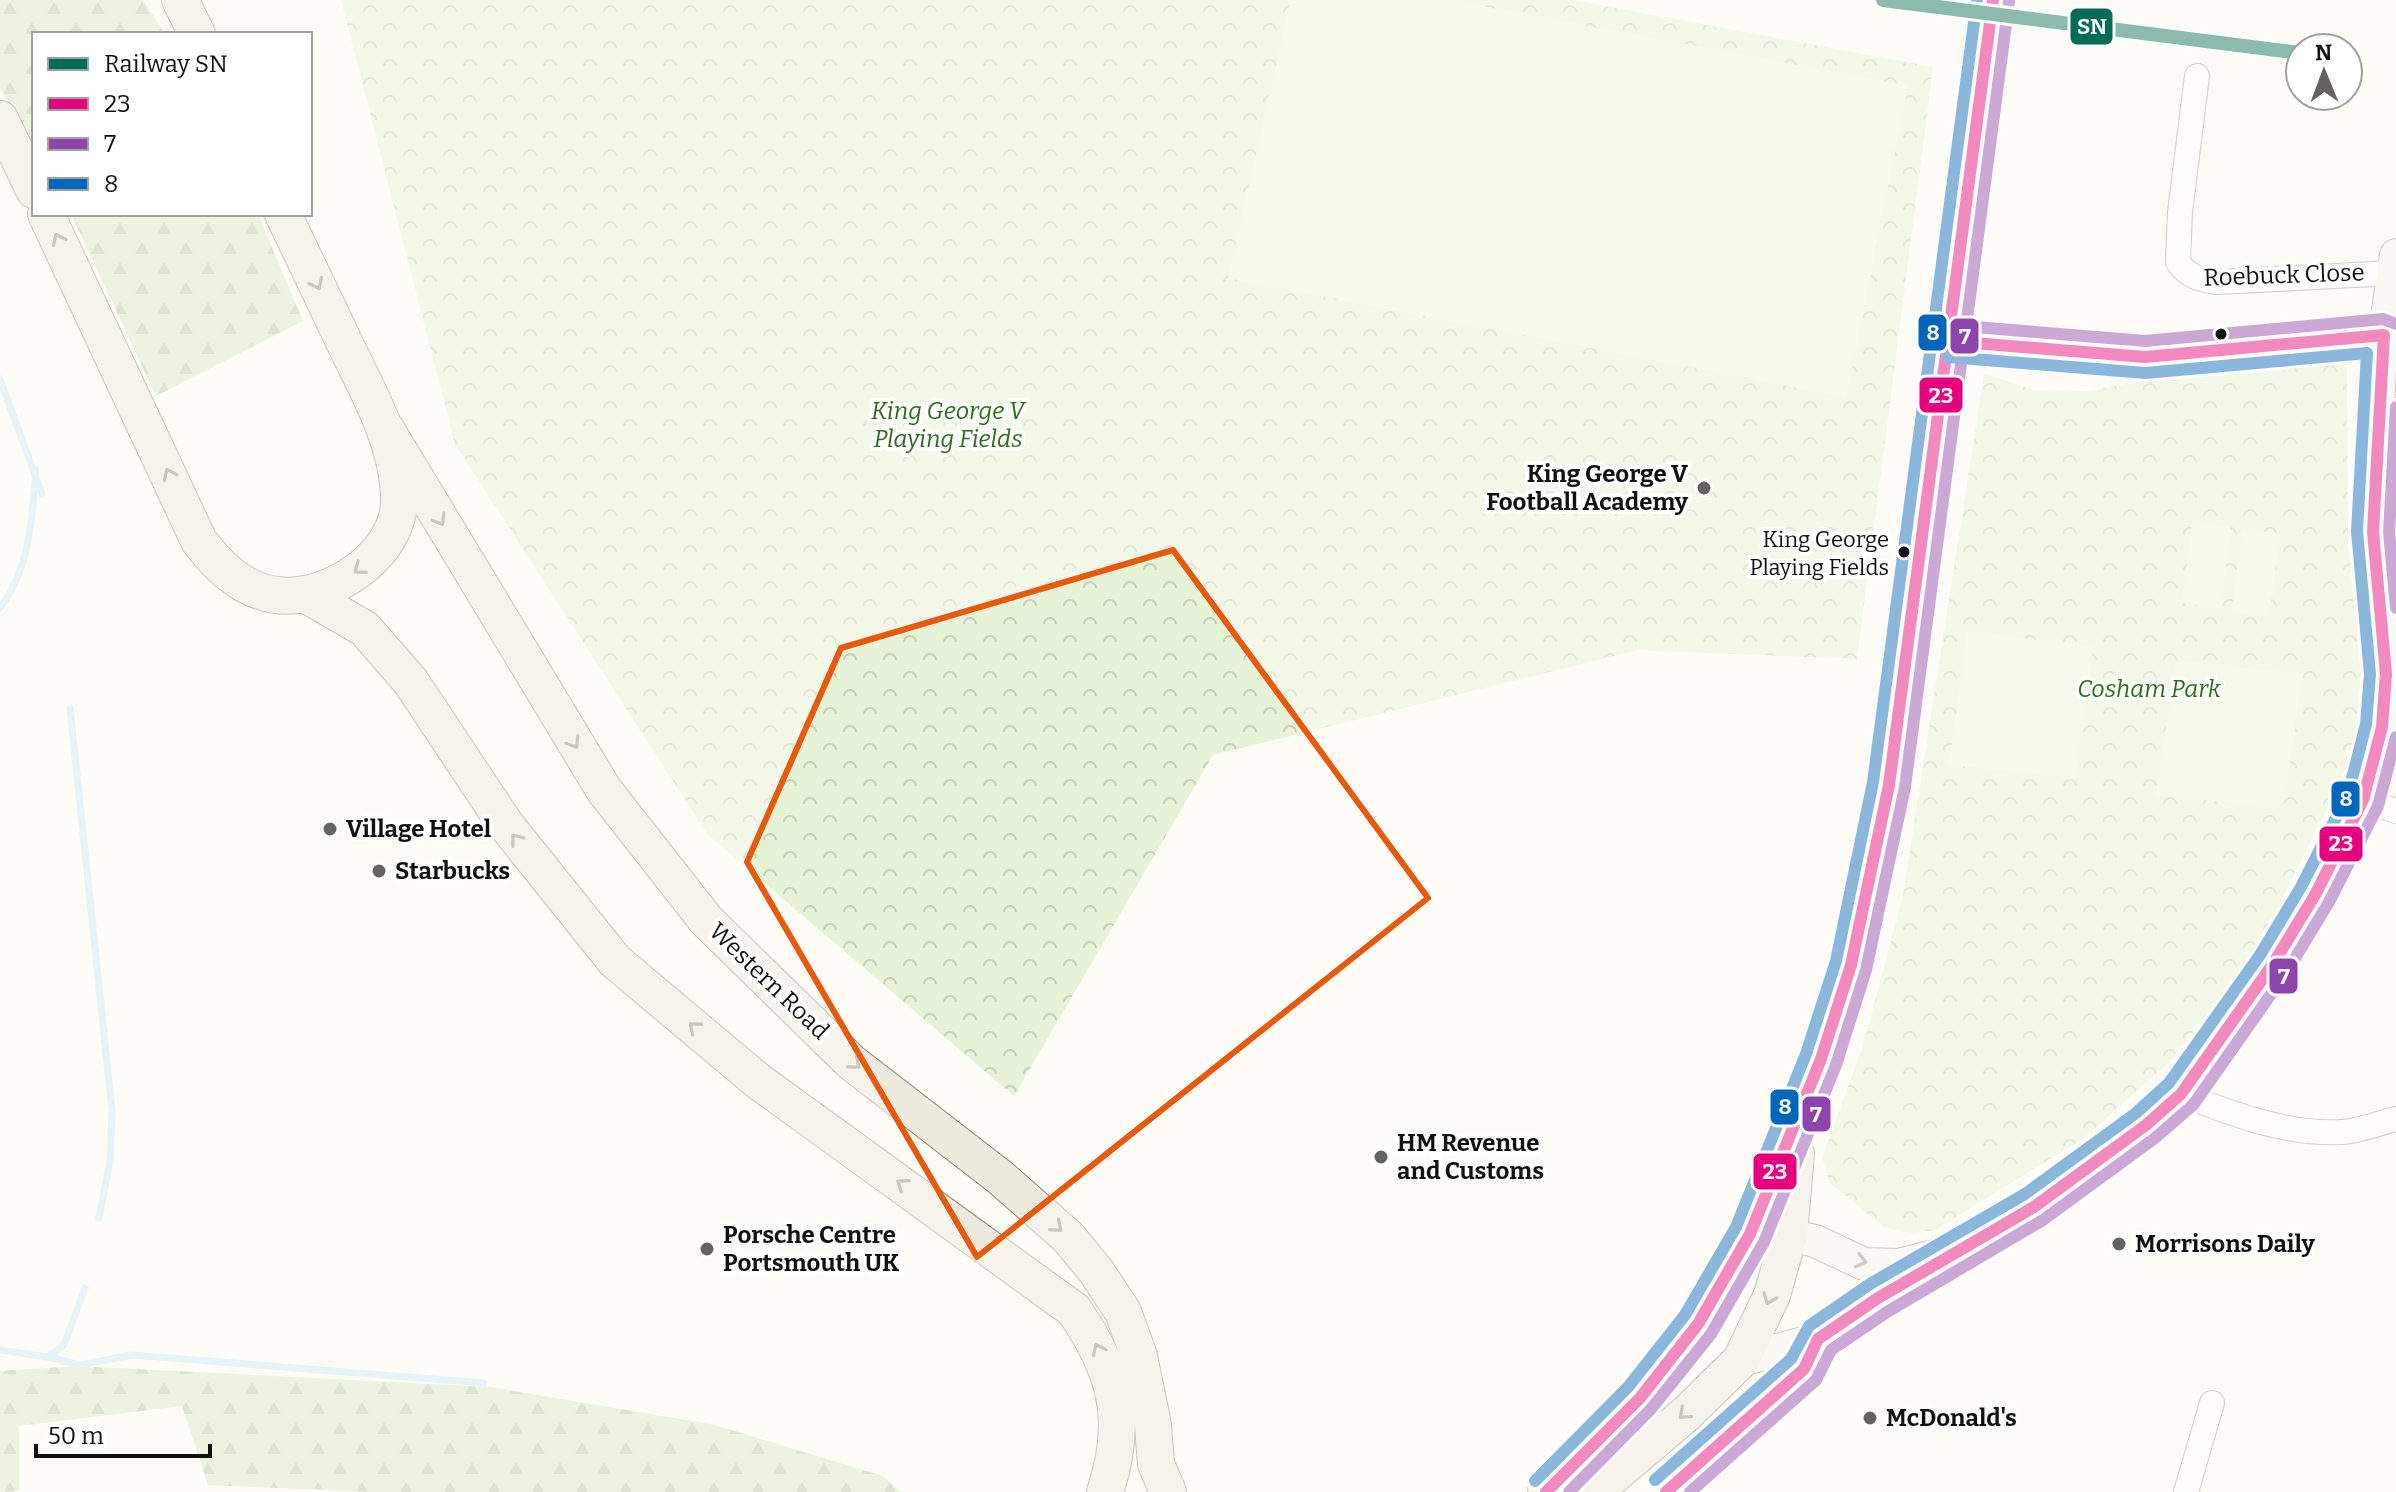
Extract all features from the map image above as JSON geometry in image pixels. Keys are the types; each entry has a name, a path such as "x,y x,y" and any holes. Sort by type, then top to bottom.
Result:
{"main road":[{"path":"181,1 196,32"},
{"path":"1546,1492 1640,1398 1698,1324 1750,1234 1826,1046 1851,965 1889,785 1991,15"},
{"path":"0,119 32,186"},
{"path":"47,216 199,541 223,572 246,588 273,594 305,594 341,582 373,558 389,538 400,497 386,429 284,216"},
{"name":"Western Road","path":"386,429 604,790 706,920 851,1062 1001,1178 1068,1237 1123,1312 1139,1356 1136,1424 1110,1477"},
{"name":"Western Road","path":"305,594 365,629 411,682 506,825 615,961 758,1081 1074,1310 1094,1339 1162,1478"},
{"path":"1594,1492 1686,1414 1741,1360 1772,1295 1789,1235 1800,1112"}],"street":[{"name":"Roebuck Close","path":"2197,76 2178,235 2178,262 2191,278 2217,282 2395,264"},
{"path":"1741,1360 1818,1339 1956,1251 2034,1207 2146,1125 2181,1094 2273,964 2315,895 2363,800 2382,727 2386,674 2380,366 2395,264"},
{"path":"2363,800 2396,811"},
{"path":"2181,1094 2230,1113 2301,1131 2345,1132 2396,1119"},
{"path":"1750,1234 1789,1235 1815,1241 1864,1264 1899,1265 1956,1251"},
{"path":"2186,1492 2212,1403"}],"highlighted area":[{"path":"1173,550 1428,898 977,1257 747,862 841,648"}],"green space":[{"path":"0,0 143,0 164,32 32,32 32,144 0,88"},
{"name":"King George V Playing Fields","path":"341,0 1572,0 1933,67 1857,659 1638,650 1213,755 1014,1096 708,835 455,444"},
{"path":"1291,0 1450,0 1908,86 1846,397 1228,278"},
{"path":"72,216 259,216 303,321 156,396"},
{"path":"1986,353 2052,361 2139,364 2139,367 2061,375 2006,365 1985,358"},
{"name":"Cosham Park","path":"2347,360 2348,544 2363,692 2350,760 2278,907 2239,973 2169,1062 2084,1138 1935,1230 1909,1233 1884,1227 1830,1183 1822,1158 1863,1046 1903,896 1984,374 2035,390 2086,391 2163,378"},
{"path":"2192,522 2231,527 2221,608 2182,603"},
{"path":"2243,529 2280,534 2269,616 2232,612"},
{"path":"1967,631 2093,647 2075,777 1949,765"},
{"path":"2176,661 2303,674 2283,808 2156,795"},
{"path":"77,1366 491,1387 715,1425 883,1476 901,1492 373,1492 208,1485 182,1406 19,1426 19,1491 0,1492 0,1371"}],"waterway":[{"path":"0,379 42,494"},
{"path":"0,608 24,560 36,470"},
{"path":"70,708 112,1111 110,1161 99,1218"},
{"path":"0,1350 48,1357 64,1345 85,1288"},
{"path":"48,1357 80,1365 132,1355 484,1383"}],"rail line":[{"name":"SN","path":"1883,0 2284,51"}],"transit line":[{"name":"8","path":"1535,1481 1628,1387 1685,1315 1736,1227 1806,1054 1836,961 1873,782 1977,0"},
{"name":"23","path":"1546,1492 1640,1398 1698,1324 1750,1234 1821,1059 1851,965 1889,785 1993,0"},
{"name":"7","path":"1569,1492 1651,1409 1711,1334 1764,1242 1836,1065 1866,970 1905,787 2009,2"},
{"name":"7","path":"1950,325 2145,341 2383,319 2396,324"},
{"name":"23","path":"1666,1492 1804,1369 1818,1339 1878,1298 2034,1207 2146,1125 2181,1094 2273,964 2315,895 2363,800 2382,727 2386,674 2373,532 2384,335 2145,357 1949,341"},
{"name":"8","path":"1655,1480 1791,1359 1809,1326 1870,1284 2025,1194 2136,1113 2169,1083 2260,955 2301,887 2348,794 2366,724 2370,674 2357,531 2367,353 2145,373 1948,357"},
{"name":"7","path":"2396,407 2389,532 2396,608"},
{"name":"7","path":"1690,1492 1816,1380 1831,1350 1887,1312 2043,1220 2155,1138 2193,1105 2286,973 2329,902 2378,806 2396,737"}],"place":[{"name":"King George V Football Academy","path":"1704,488"},
{"name":"King George Playing Fields","path":"1904,552"},
{"name":"Village Hotel","path":"330,829"},
{"name":"Starbucks","path":"379,871"},
{"name":"HM Revenue and Customs","path":"1381,1157"},
{"name":"Morrisons Daily","path":"2119,1244"},
{"name":"Porsche Centre Portsmouth UK","path":"707,1249"},
{"name":"McDonald's","path":"1870,1418"}]}
